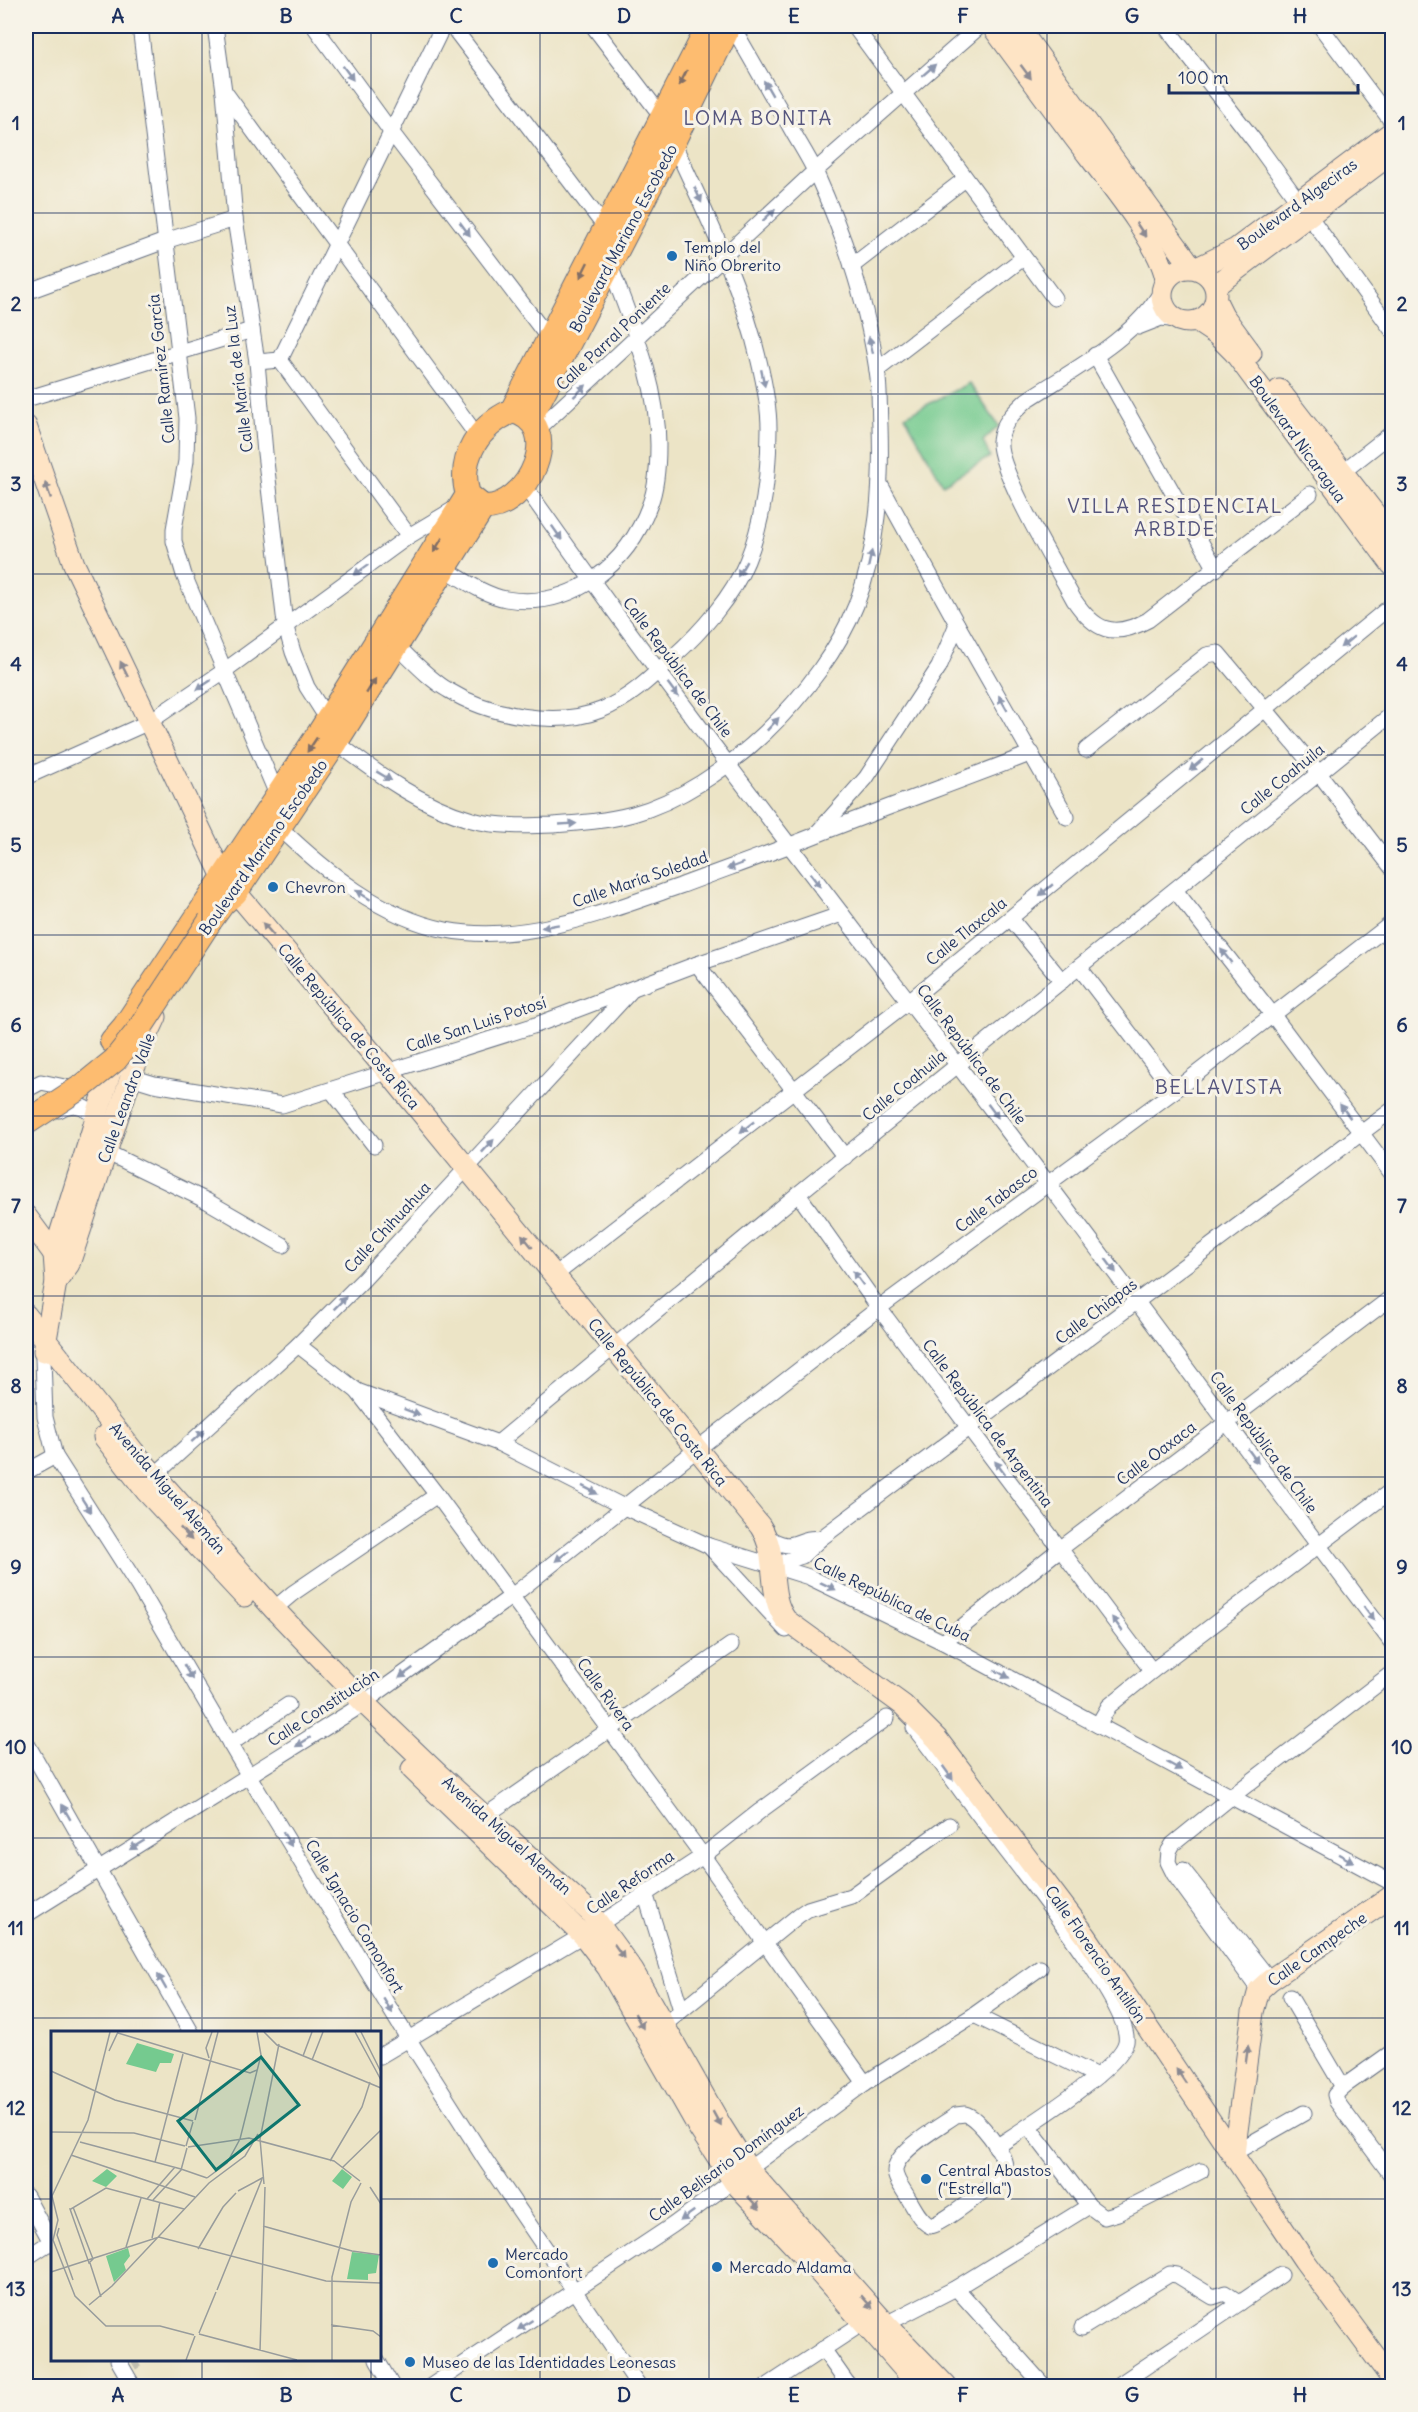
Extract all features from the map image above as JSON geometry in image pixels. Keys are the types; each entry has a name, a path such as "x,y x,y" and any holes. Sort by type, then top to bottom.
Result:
{"main road":[{"name":"Boulevard Mariano Escobedo","path":"527,420 550,340 605,227 709,26"},
{"name":"Boulevard Mariano Escobedo","path":"527,420 610,265 730,26"},
{"path":"527,420 539,440 537,458 524,485 504,502 471,501 464,472 466,461 478,437 494,421 527,420"},
{"name":"Boulevard Mariano Escobedo","path":"26,1123 115,1060 138,1031 223,903 229,885 278,797 397,646 445,568 471,501"},
{"name":"Boulevard Mariano Escobedo","path":"26,1106 96,1057 118,1033 229,885 279,827 332,731 471,501"}],"street":[{"name":"Calle Ramírez García","path":"140,26 180,352 188,438 174,541 184,575 278,797"},
{"name":"Calle María de la Luz","path":"215,26 225,91 235,219 257,362 285,624 293,652 307,687 332,731 368,767 424,800 472,820 528,826 584,823 633,814 668,801 702,783 765,733 809,684 838,641 855,608 867,574 876,531 880,484 877,370 852,266 815,171 730,26"},
{"path":"314,26 392,133 550,340"},
{"path":"280,360 443,26"},
{"path":"452,26 605,227"},
{"path":"593,26 663,118"},
{"path":"854,26 964,179 1054,298"},
{"name":"Calle Parral Poniente","path":"527,420 637,338 815,171 980,26"},
{"path":"992,26 1112,186 1153,249 1161,263 1164,285 1162,298 1167,312 1188,321"},
{"path":"1017,26 1195,268 1205,272 1216,294 1209,314 1188,321 1170,318 1151,320 1119,337"},
{"path":"1165,26 1392,330"},
{"path":"1320,26 1392,122"},
{"path":"225,91 478,437"},
{"name":"Boulevard Algeciras","path":"1216,294 1304,210 1392,132"},
{"path":"397,646 447,690 473,703 504,713 540,718 573,717 600,711 630,695 689,643 721,605 747,562 760,520 767,469 769,426 765,386 747,314 726,255 673,142"},
{"name":"Boulevard Algeciras","path":"1195,268 1236,249 1304,210 1392,153"},
{"path":"852,266 964,179"},
{"path":"26,292 165,241 235,219"},
{"path":"877,370 1023,258"},
{"path":"445,568 481,591 525,601 545,600 567,595 607,570 640,526 650,504 657,475 658,443 649,376 610,265"},
{"path":"1195,268 1174,272 1147,312 1119,337 1027,400 1015,411 1005,425 1000,442 1006,471 1074,600 1085,616 1097,626 1109,631 1123,631 1148,620 1310,494"},
{"name":"Boulevard Nicaragua","path":"1216,294 1223,315 1336,477 1392,565"},
{"name":"Boulevard Nicaragua","path":"1188,321 1217,335 1234,352 1336,477 1392,536"},
{"path":"26,399 252,330"},
{"path":"1095,355 1216,569"},
{"path":"257,362 280,360"},
{"path":"280,360 409,536"},
{"name":"Calle República de Costa Rica","path":"26,426 74,564 229,885 388,1072 766,1536 774,1565"},
{"path":"1336,477 1392,433"},
{"path":"880,484 1067,817"},
{"name":"Calle República de Chile","path":"524,485 591,581 1048,1183 1392,1643"},
{"path":"26,777 149,722 224,671 285,624 409,536 471,501"},
{"name":"Calle Tlaxcala","path":"555,1275 909,1001 1392,605"},
{"path":"814,836 866,778 939,667 957,624"},
{"path":"1086,750 1216,652 1221,655 1318,772 1392,868"},
{"name":"Calle Coahuila","path":"498,1443 798,1194 1392,714"},
{"name":"Calle María Soledad","path":"279,827 347,885 412,921 448,930 486,933 524,930 581,920 790,846 1032,753"},
{"name":"Calle Leandro Valle","path":"62,1259 106,1152 142,1047 165,1001 217,924 229,885"},
{"path":"1175,890 1392,1174"},
{"name":"Calle San Luis Potosí","path":"131,1077 165,1086 282,1105 536,1025 697,964 842,914"},
{"path":"1011,919 1062,981"},
{"name":"Calle Tabasco","path":"624,1507 879,1308 1174,1091 1392,923"},
{"path":"697,964 845,1157"},
{"path":"1079,967 1174,1091"},
{"name":"Calle Chihuahua","path":"155,1475 298,1345 363,1280 632,990"},
{"path":"118,1033 121,1061 131,1077"},
{"name":"Calle Leandro Valle","path":"54,1456 45,1417 44,1350 56,1282 118,1033"},
{"path":"26,1090 41,1082 103,1094"},
{"path":"331,1090 374,1144"},
{"path":"26,1130 70,1105 82,1106 96,1116"},
{"name":"Calle Chiapas","path":"774,1565 802,1556 820,1539 1138,1303 1392,1110"},
{"path":"106,1152 207,1201 283,1245"},
{"name":"Calle República de Argentina","path":"798,1194 879,1308 1152,1671"},
{"path":"26,1216 62,1259"},
{"name":"Calle Oaxaca","path":"943,1642 1060,1549 1392,1297"},
{"name":"Avenida Miguel Alemán","path":"26,1315 44,1350 146,1491 358,1707 633,1971 720,2124 741,2176"},
{"name":"Avenida Miguel Alemán","path":"26,1334 44,1350 358,1707 485,1816 581,1903 609,1968 700,2130 873,2326 919,2386"},
{"name":"Calle Rivera","path":"298,1345 357,1391 437,1495 703,1856 864,2083"},
{"name":"Calle República de Cuba","path":"357,1391 498,1443 624,1507 709,1546 809,1577 943,1642 1392,1883"},
{"path":"26,1472 54,1456"},
{"name":"Calle Ignacio Comonfort","path":"54,1456 138,1586 249,1776 409,2040 486,2161 639,2386"},
{"path":"1098,1725 1109,1706 1152,1671 1392,1490"},
{"path":"274,1609 293,1593 437,1495"},
{"name":"Calle Constitución","path":"26,1915 358,1707 512,1596 624,1507"},
{"name":"Calle Chiapas","path":"766,1536 787,1546 810,1538 820,1539"},
{"name":"Calle Florencio Antillón","path":"709,1546 780,1625 895,1709 910,1723 1076,1945 1109,1995 1126,2030 1123,2050 1097,2076 996,2147"},
{"name":"Calle Florencio Antillón","path":"774,1565 776,1600 786,1620 903,1705 937,1739 1086,1936 1304,2259 1392,2379"},
{"path":"485,1816 731,1645"},
{"path":"1265,1985 1174,1874 1168,1862 1169,1851 1180,1838 1231,1797 1392,1673"},
{"path":"230,1744 288,1705"},
{"name":"Calle Reforma","path":"381,2055 591,1929 703,1856 760,1811 887,1718"},
{"path":"26,1742 190,2031"},
{"path":"664,2024 808,1909 851,1896 949,1825"},
{"path":"645,1893 681,2010"},
{"name":"Calle Campeche","path":"1234,2153 1253,2012 1265,1985 1392,1896"},
{"name":"Calle Belisario Domínguez","path":"431,2386 576,2291 741,2176 864,2083 974,2015 1041,1968"},
{"path":"1290,1997 1339,2091 1337,2102 1387,2161 1392,2176"},
{"path":"974,2015 1097,2076"},
{"path":"1339,2091 1392,2052"},
{"path":"1234,2153 1304,2113"},
{"path":"956,2115 971,2115 996,2147 1005,2164 1003,2172 948,2218 934,2225 930,2226 922,2220 894,2174 898,2160 907,2150 956,2115"},
{"path":"1028,2126 1089,2206 1104,2217 1201,2171"},
{"path":"26,2196 51,2241"},
{"path":"767,2386 823,2349 956,2288 1089,2206"},
{"path":"26,2258 51,2244"},
{"path":"1082,2328 1170,2274 1177,2275 1213,2297 1225,2293 1240,2303"},
{"path":"1117,2386 1281,2275"},
{"path":"956,2288 1044,2386"},
{"name":"Avenida Miguel Alemán","path":"873,2326 946,2386"},
{"path":"823,2349 849,2386"},
{"path":"378,2361 392,2386"},
{"path":"124,2363 133,2386"}],"green space":[{"path":"969,383 999,426 983,441 990,457 943,484 905,416"}],"place":[{"name":"Templo del Niño Obrerito","path":"672,256"},
{"name":"Chevron","path":"273,887"},
{"name":"Central Abastos (\"Estrella\")","path":"926,2179"},
{"name":"Mercado Comonfort","path":"493,2263"},
{"name":"Mercado Aldama","path":"717,2267"},
{"name":"Museo de las Identidades Leonesas","path":"410,2362"}],"district":[{"name":"LOMA BONITA","path":"758,118"},
{"name":"VILLA RESIDENCIAL ARBIDE","path":"1175,518"},
{"name":"BELLAVISTA","path":"1219,1087"}]}
